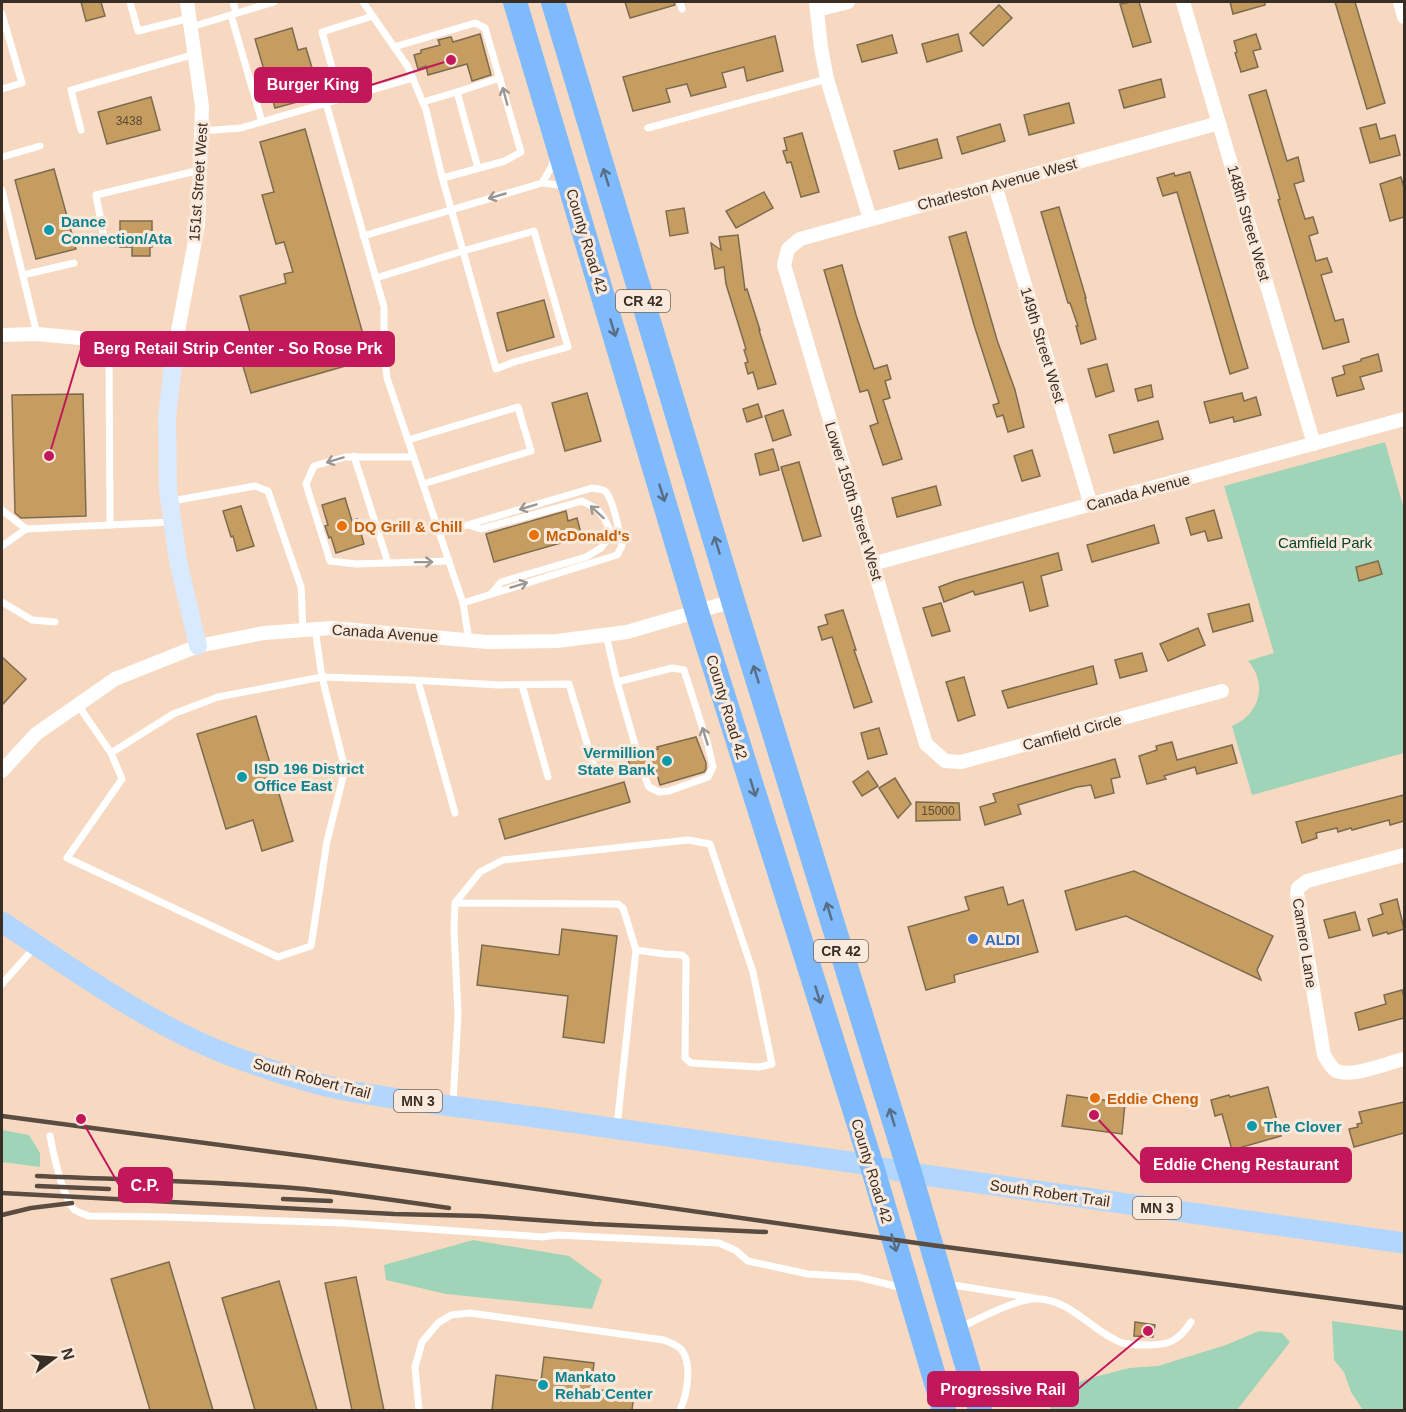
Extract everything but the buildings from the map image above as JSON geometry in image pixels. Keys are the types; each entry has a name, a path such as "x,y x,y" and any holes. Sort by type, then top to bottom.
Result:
{"highway":[{"name":"County Road 42","path":"514,2 697,612 872,1166 944,1410"},
{"name":"CR 42","path":"553,2 980,1410"},
{"path":"571,187 600,207 612,222 681,441 695,472"}],"main road":[{"name":"South Robert Trail","path":"2,922 79,974 159,1022 226,1054 292,1076 342,1089 872,1166"},
{"name":"MN 3","path":"872,1166 910,1173"},
{"name":"South Robert Trail","path":"910,1173 1404,1243"}],"street":[{"name":"151st Street West","path":"187,2 202,106 198,225 175,347 167,418 168,490 178,561 198,646"},
{"path":"848,2 817,6 821,48 827,79 870,219"},
{"name":"148th Street West","path":"1183,2 1314,444"},
{"path":"1400,2 1404,17"},
{"name":"Charleston Avenue West","path":"786,258 788,249 800,239 1219,123"},
{"name":"149th Street West","path":"995,185 1091,505"},
{"name":"Lower 150th Street West","path":"786,258 784,265 926,744"},
{"path":"2,335 37,334 175,347"},
{"name":"Canada Avenue","path":"872,564 1404,421"},
{"name":"Canada Avenue","path":"4,764 36,734 115,679 198,646 264,633 332,628 487,642 557,641 627,632 733,601"},
{"name":"Camfield Circle","path":"926,744 945,761 962,762 1222,691"},
{"name":"Camero Lane","path":"1404,855 1307,881 1298,888 1297,899 1324,1055 1328,1063 1335,1070 1344,1073 1404,1059"}],"lane":[{"path":"130,2 138,31 233,14 274,2"},
{"path":"233,2 233,14 262,122"},
{"path":"363,2 408,67 428,114 443,178 452,209 463,251 496,369 568,348 534,231 463,251 376,278"},
{"path":"2,14 22,83 2,89"},
{"path":"341,99 322,32 373,16"},
{"path":"394,47 475,23 485,28 521,152 505,161 443,178"},
{"path":"81,130 72,90 195,54"},
{"path":"201,131 242,128 412,78"},
{"path":"423,102 500,78"},
{"path":"648,128 827,79"},
{"path":"457,92 478,168"},
{"path":"326,103 384,307 384,351 387,378 463,603 469,640"},
{"path":"542,183 555,157 554,132"},
{"path":"2,157 40,146"},
{"path":"105,243 96,195 200,170"},
{"path":"363,236 542,183 571,187"},
{"path":"2,190 37,334"},
{"path":"22,275 74,263"},
{"path":"110,525 109,356 112,341"},
{"path":"408,440 518,407 531,451 423,484"},
{"path":"414,457 345,456 314,466 306,484 330,561 356,564 449,561"},
{"path":"354,456 388,563"},
{"path":"78,705 111,753 122,779 67,858 278,957 311,946 327,841 345,769 309,630 301,587 268,490 255,486 169,501"},
{"path":"440,533 592,488 604,490 608,495 618,524 622,546 617,555 463,603"},
{"path":"469,525 481,529 582,501 597,509 609,528 609,537 601,548 593,553 501,582 492,593"},
{"path":"2,510 26,529"},
{"path":"2,546 26,529 172,522"},
{"path":"2,602 32,620 55,622"},
{"path":"606,635 638,755"},
{"path":"617,682 672,668 684,670 708,746 712,767 708,777 669,791 659,792 649,787 643,772"},
{"path":"111,753 173,714 218,697 322,677 500,685 569,684 593,763"},
{"path":"418,681 456,813"},
{"path":"522,685 548,777"},
{"path":"453,1106 458,1015 455,903 480,872 503,860 688,840 710,844 753,972 772,1064 759,1067 691,1063 685,1058 686,959 682,955 636,950"},
{"path":"455,903 618,904 623,908 636,950 617,1129"},
{"path":"2,984 37,945"},
{"path":"50,1136 56,1167 69,1203 77,1212 88,1216 344,1223 543,1237 557,1235 719,1243 735,1250 748,1261 808,1274 858,1277 908,1289"},
{"path":"942,1283 1058,1303 1103,1334 1124,1344 1168,1344 1179,1337 1191,1322"},
{"path":"956,1330 1007,1306 1038,1299"},
{"path":"419,1410 415,1367 422,1342 438,1323 451,1315 470,1313 664,1340 680,1348 688,1366 684,1401 680,1410"}],"green space":[{"name":"Camfield Park","path":"1385,442 1404,509 1404,753 1252,795 1232,726 1249,714 1258,698 1258,679 1248,661 1274,653 1224,486"},
{"path":"2,1130 29,1135 40,1153 40,1167 2,1162"},
{"path":"473,1240 569,1256 602,1280 592,1309 446,1294 386,1280 384,1265"},
{"path":"1332,1321 1404,1331 1404,1410 1363,1410 1351,1392 1344,1372 1334,1360"},
{"path":"1259,1331 1282,1333 1290,1342 1237,1410 1052,1410 1050,1408 1051,1394 1057,1389 1129,1368 1158,1366 1226,1345"}],"railway":[{"path":"2,1116 1404,1308"},
{"path":"37,1176 272,1186 449,1208"},
{"path":"37,1186 109,1189"},
{"path":"2,1193 766,1232"},
{"path":"283,1199 331,1201"},
{"path":"2,1215 31,1208 72,1203"}],"place":[{"name":"Burger King","path":"451,60"},
{"name":"Dance Connection/Ata","path":"49,230"},
{"name":"Berg Retail Strip Center - So Rose Prk","path":"49,456"},
{"name":"DQ Grill & Chill","path":"342,526"},
{"name":"McDonald's","path":"534,535"},
{"name":"Vermillion State Bank","path":"667,761"},
{"name":"ISD 196 District Office East","path":"242,777"},
{"name":"ALDI","path":"973,939"},
{"name":"Eddie Cheng","path":"1095,1098"},
{"name":"Eddie Cheng Restaurant","path":"1094,1115"},
{"name":"C.P.","path":"81,1119"},
{"name":"The Clover","path":"1252,1126"},
{"name":"Progressive Rail","path":"1148,1331"},
{"name":"Mankato Rehab Center","path":"543,1385"}]}
